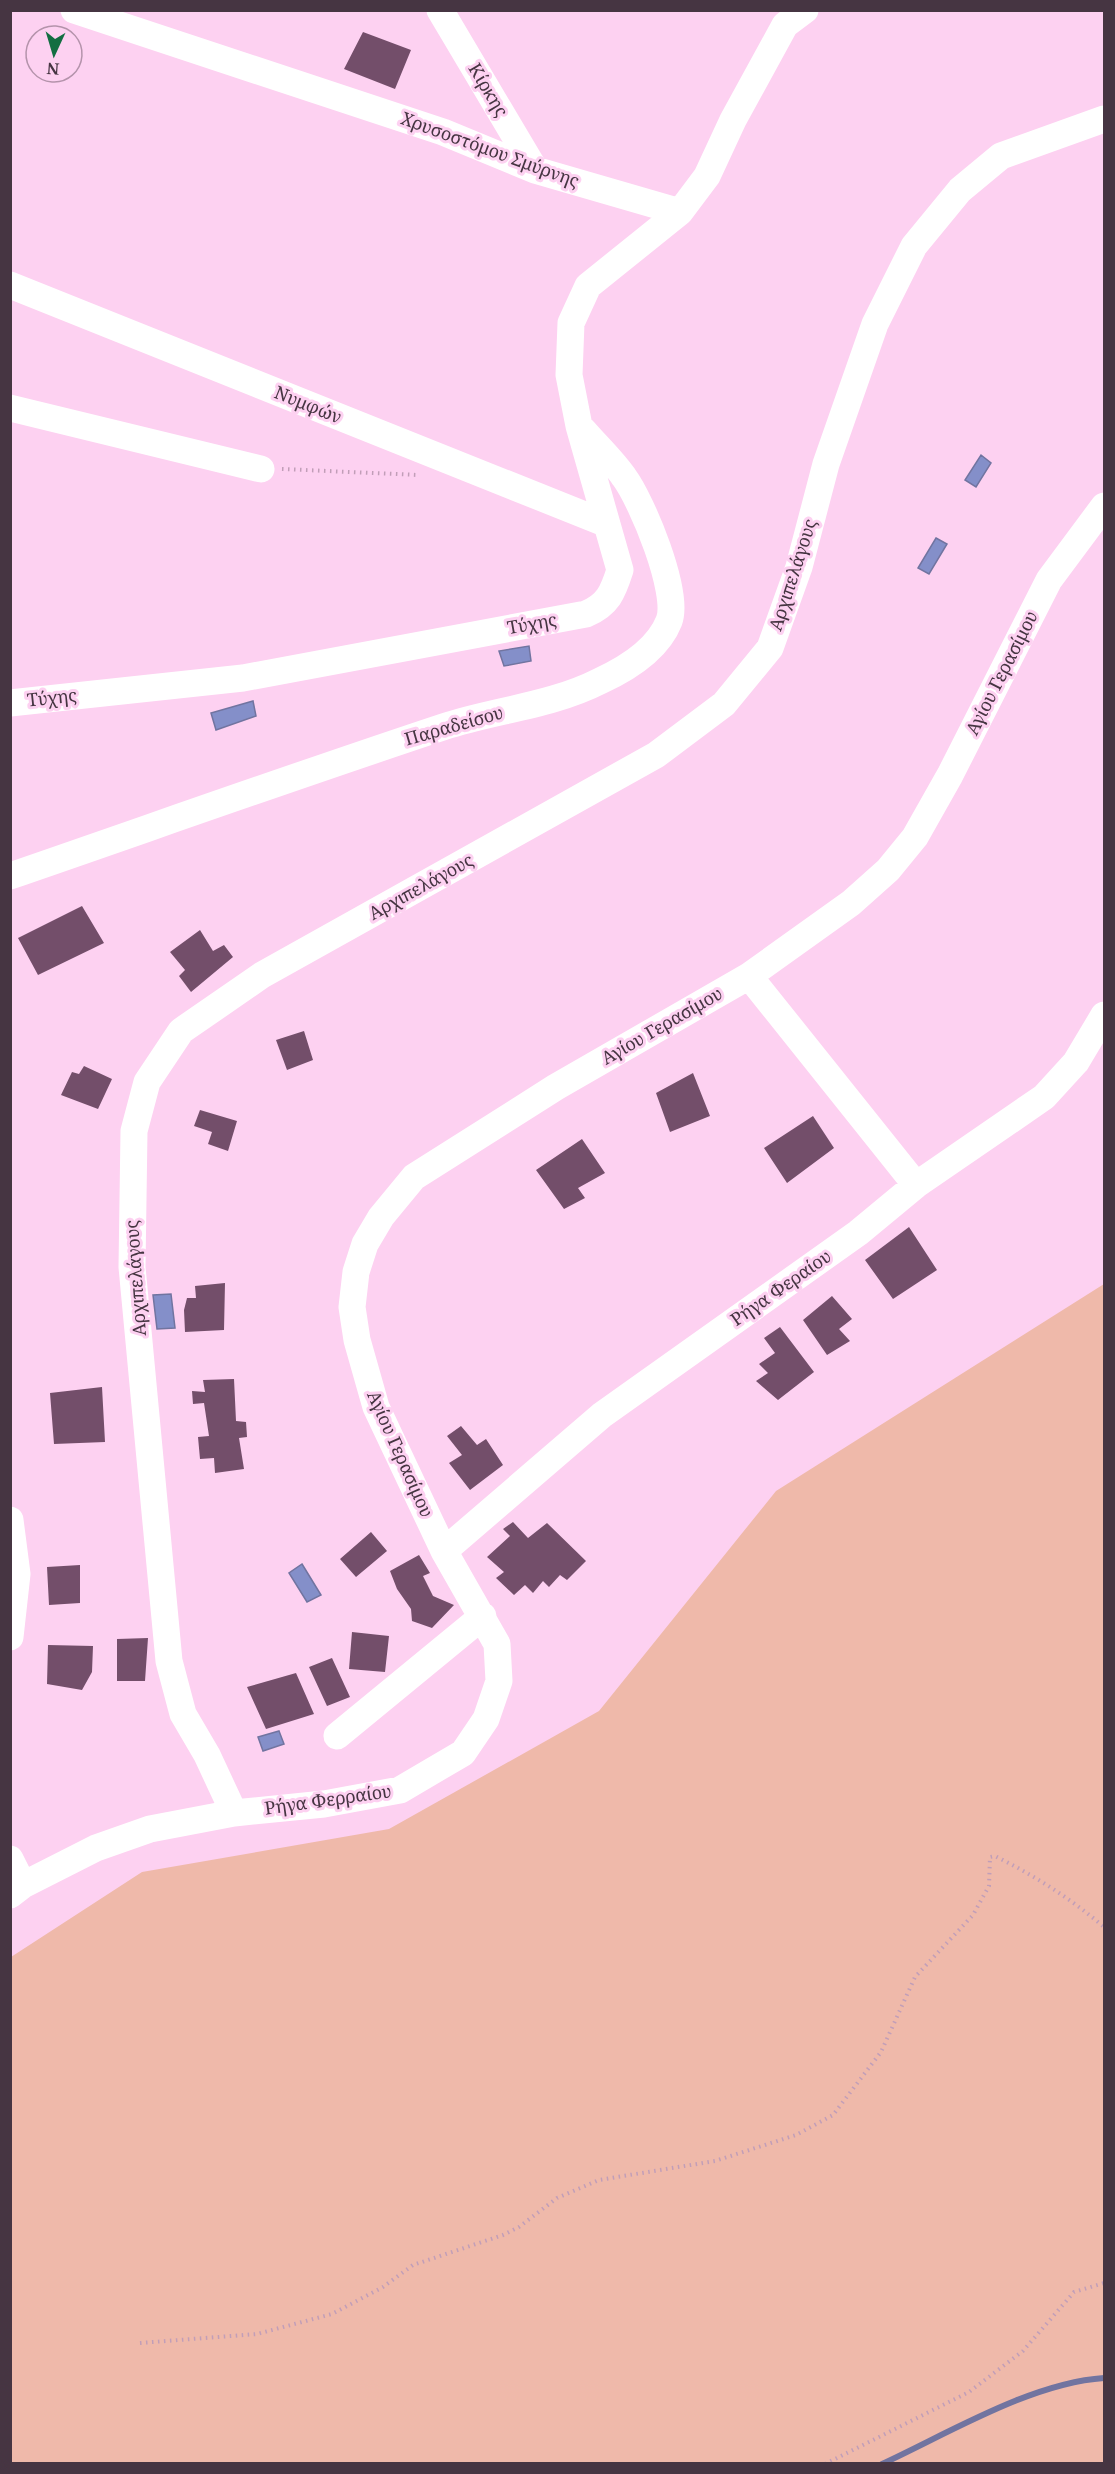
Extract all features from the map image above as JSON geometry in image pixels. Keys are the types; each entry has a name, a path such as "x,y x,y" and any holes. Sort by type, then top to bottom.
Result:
{"street":[{"name":"Χρυσοστόμου Σμύρνης","path":"74,10 443,132 535,170 681,212"},
{"name":"Κίρκης","path":"440,10 535,170"},
{"path":"681,212 707,176 733,120 785,25 806,10"},
{"name":"Αρχιπελάγους","path":"234,1813 207,1755 183,1714 169,1661 132,1267 134,1131 147,1082 181,1031 262,975 646,760 724,704 770,648 799,567 826,464 875,324 914,246 960,190 1001,156 1104,119"},
{"name":"Τύχης","path":"10,703 243,678 586,614 601,608 613,592 620,570 579,426 569,375 571,323 588,286 681,212"},
{"name":"Νυμφών","path":"10,285 607,524"},
{"path":"10,408 261,469"},
{"name":"Παραδείσου","path":"10,876 446,726 546,700 598,682 624,668 654,644 669,621 672,606 662,562 643,508 624,476 579,426"},
{"name":"Αγίου Γερασίμου","path":"444,1551 376,1407 357,1340 352,1307 356,1272 365,1244 387,1208 414,1177 556,1087 748,976 851,903 888,870 915,837 1049,580 1104,506"},
{"path":"748,976 916,1185"},
{"name":"Ρήγα Φεραίου","path":"444,1551 602,1416 858,1233 916,1185 1044,1097 1076,1062 1104,1015"},
{"path":"10,1520 17,1574 10,1637"},
{"name":"Ρήγα Φερραίου","path":"17,1890 96,1848 150,1829 234,1813 324,1804 400,1790 463,1753 486,1719 499,1681 497,1644 444,1551"},
{"path":"337,1736 483,1616"},
{"path":"10,1859 17,1890"}],"path":[{"path":"261,469 429,475"},
{"path":"140,2343 257,2334 332,2314 384,2287 413,2265 503,2235 519,2227 557,2198 599,2180 715,2161 796,2135 833,2115 881,2052 915,1977 973,1915 989,1886 990,1857 995,1856 1072,1899 1104,1926"},
{"path":"825,2463 969,2392 1023,2351 1074,2292 1104,2283"}],"shaded area":[{"path":"1104,1284 1104,2463 11,2463 11,1957 142,1872 389,1829 599,1711 776,1491"}],"water":[{"path":"981,455 991,463 976,487 965,480"},
{"path":"936,538 947,544 929,574 918,568"},
{"path":"529,646 531,661 504,666 499,651"},
{"path":"253,701 256,716 216,730 211,713"},
{"path":"171,1294 175,1328 157,1329 153,1295"},
{"path":"302,1564 321,1595 307,1602 289,1573"},
{"path":"279,1731 284,1744 263,1751 258,1737"}],"building":[{"path":"363,32 411,50 395,89 344,69"},
{"path":"82,906 104,943 38,975 18,938"},
{"path":"200,930 213,951 224,945 233,957 191,992 179,976 185,970 170,952"},
{"path":"304,1031 313,1060 287,1070 276,1040"},
{"path":"84,1066 112,1079 98,1109 61,1095 72,1072 79,1074"},
{"path":"693,1073 710,1116 670,1132 656,1093"},
{"path":"200,1110 237,1121 228,1151 208,1144 212,1132 194,1126"},
{"path":"813,1116 834,1148 787,1183 764,1148"},
{"path":"582,1139 605,1173 578,1188 585,1198 564,1209 536,1170"},
{"path":"909,1227 937,1270 893,1299 865,1260"},
{"path":"225,1283 224,1330 185,1332 184,1310 187,1298 196,1298 195,1286"},
{"path":"832,1296 852,1319 839,1329 850,1341 827,1355 803,1320"},
{"path":"780,1327 814,1372 778,1400 756,1381 768,1373 759,1364 775,1353 764,1338"},
{"path":"234,1379 236,1421 246,1422 247,1437 239,1438 244,1469 215,1473 214,1458 200,1459 198,1437 209,1436 204,1403 193,1404 192,1391 205,1392 203,1380"},
{"path":"102,1387 105,1442 54,1444 50,1393"},
{"path":"461,1426 477,1445 486,1439 503,1465 470,1490 449,1463 462,1455 447,1436"},
{"path":"513,1522 528,1538 547,1523 586,1561 567,1580 560,1575 549,1587 543,1581 533,1593 525,1585 514,1595 496,1578 504,1572 487,1557 510,1536 503,1529"},
{"path":"371,1532 387,1551 356,1577 340,1559"},
{"path":"419,1555 430,1573 423,1576 433,1596 454,1605 432,1628 412,1621 411,1609 397,1589 390,1571"},
{"path":"80,1565 80,1603 49,1605 47,1567"},
{"path":"352,1632 389,1636 385,1672 349,1669"},
{"path":"148,1638 145,1681 117,1681 117,1639"},
{"path":"48,1645 93,1646 92,1672 82,1690 47,1684"},
{"path":"332,1658 350,1697 327,1706 309,1667"},
{"path":"296,1673 314,1714 266,1729 247,1687"}],"waterway":[{"path":"882,2464 962,2424 1019,2399 1076,2382 1104,2378"}]}
